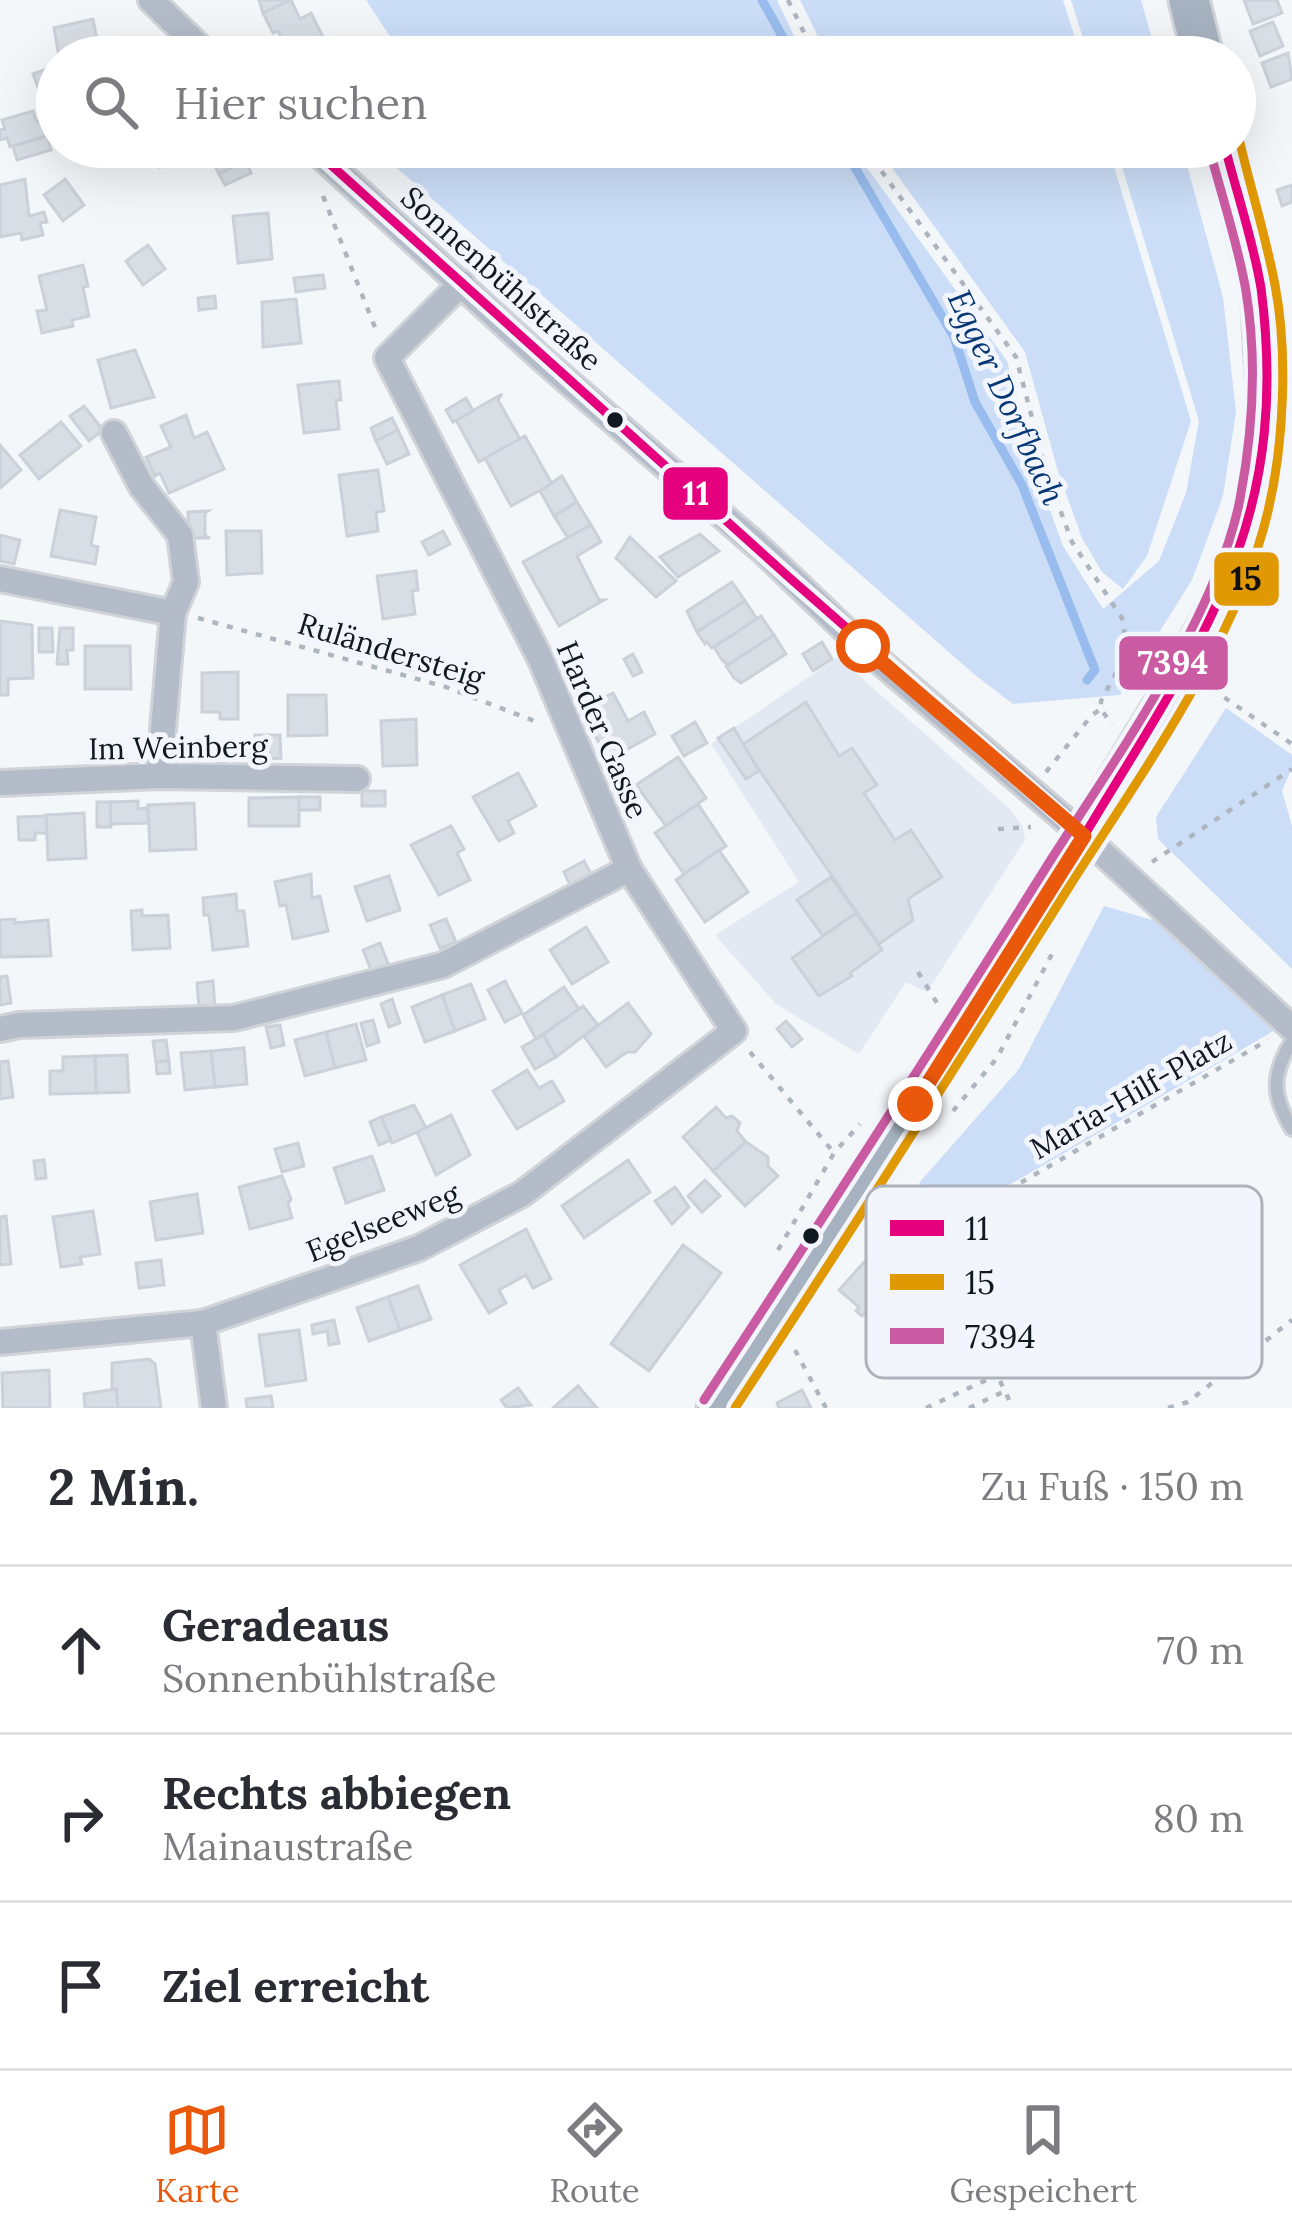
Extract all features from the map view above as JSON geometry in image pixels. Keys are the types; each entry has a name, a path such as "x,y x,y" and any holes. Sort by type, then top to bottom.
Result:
{"main road":[{"path":"1189,0 1198,36"},
{"path":"717,1408 1084,836 1230,586 1254,506 1268,413 1261,290 1231,168"}],"street":[{"path":"151,0 188,36"},
{"name":"Sonnenbühlstraße","path":"334,168 863,646 1084,836 1291,1029"},
{"path":"387,358 462,283"},
{"name":"Harder Gasse","path":"387,358 540,658 629,869 734,1031"},
{"path":"114,433 142,487 180,535 186,582 173,613 159,776"},
{"path":"0,579 173,613"},
{"name":"Im Weinberg","path":"0,783 159,776 357,779"},
{"path":"0,1029 234,1018 397,977 443,965 629,869"},
{"name":"Egelseeweg","path":"0,1342 203,1323 419,1248 522,1194 734,1031"},
{"path":"203,1323 214,1408"}],"lane":[{"path":"1291,1029 1280,1060 1276,1103 1292,1129"}],"path":[{"path":"788,0 806,36"},
{"path":"879,168 1016,357 1046,471 1072,542 1122,618 1123,660 1107,686 1101,710 1031,791"},
{"path":"320,189 387,358"},
{"name":"Ruländersteig","path":"173,613 367,663 538,722"},
{"path":"1203,682 1292,744"},
{"path":"1101,710 1112,725 1123,707"},
{"path":"1129,877 1292,769"},
{"path":"998,829 1036,826"},
{"path":"918,972 940,1008"},
{"name":"Maria-Hilf-Platz","path":"1016,1186 1291,1029"},
{"path":"734,1031 834,1153 878,1186"},
{"path":"773,1261 834,1153 860,1125"},
{"path":"1262,1344 1292,1320"},
{"path":"790,1343 826,1408"},
{"path":"926,1408 991,1378"},
{"path":"998,1378 1013,1408"},
{"path":"1168,1408 1188,1402 1218,1378"},
{"path":"970,1408 1005,1391"}],"shaded area":[{"path":"366,0 777,0 794,36 390,36"},
{"path":"800,0 1063,0 1074,36 818,36"},
{"path":"1071,0 1141,0 1151,36 1082,36"},
{"path":"397,168 867,168 1007,361 1037,474 1063,546 1103,609 1159,561 1186,493 1199,421 1122,168 1188,168 1223,297 1236,412 1223,496 1192,580 1120,695 1013,704"},
{"path":"892,168 1114,168 1191,421 1147,556 1123,589 1102,572 1082,538 1025,352"},
{"path":"838,657 1011,810 1023,827 1025,840 927,992 906,982 859,1054 776,1004 715,935 799,882 711,744"},
{"path":"1226,708 1292,755 1282,791 1292,826 1292,969 1158,839 1156,817"},
{"path":"1104,906 1159,922 1277,1029 1007,1186 922,1186 919,1183 1019,1069"}],"building":[{"path":"259,0 290,0 263,13"},
{"path":"291,0 300,19 311,13 322,36 280,36 278,31 273,33 263,13"},
{"path":"1244,0 1277,0 1282,13 1253,24"},
{"path":"93,19 96,36 55,36 54,28"},
{"path":"1273,22 1283,46 1260,56 1256,36 1250,31"},
{"path":"1288,53 1292,79 1271,87 1262,63"},
{"path":"33,111 36,139 10,147 7,138 0,140 0,130 5,129 2,120"},
{"path":"36,139 36,154 17,160 13,146"},
{"path":"231,168 249,168 251,173 225,185 219,174"},
{"path":"25,179 29,216 44,212 43,235 22,240 21,233 0,237 0,185"},
{"path":"65,179 84,205 63,221 44,195"},
{"path":"1292,185 1292,202 1282,206 1277,190"},
{"path":"268,213 272,259 238,263 233,216"},
{"path":"148,245 165,269 143,285 126,261"},
{"path":"83,265 89,316 72,320 73,326 42,333 37,311 47,310 39,276"},
{"path":"323,275 325,288 296,292 294,278"},
{"path":"215,296 216,308 199,310 198,298"},
{"path":"296,299 301,343 263,347 262,302"},
{"path":"135,350 154,397 111,408 98,360"},
{"path":"339,381 339,429 304,433 298,385"},
{"path":"502,394 498,400 520,439 479,462 456,420"},
{"path":"466,398 473,411 453,422 446,410"},
{"path":"84,406 103,430 89,441 70,416"},
{"path":"186,415 194,438 207,432 224,469 169,493 146,457 171,447 161,426"},
{"path":"392,418 398,430 376,441 371,428"},
{"path":"61,422 81,446 39,479 20,455"},
{"path":"398,430 409,454 387,464 376,441"},
{"path":"525,436 552,484 511,506 485,458"},
{"path":"0,445 21,470 0,488"},
{"path":"378,470 384,511 376,512 378,531 347,536 339,475"},
{"path":"562,476 577,502 554,516 540,491"},
{"path":"577,502 591,525 568,538 554,516"},
{"path":"60,510 96,517 91,545 98,547 95,564 51,556"},
{"path":"208,511 205,536 210,538 189,538 188,512"},
{"path":"591,525 601,542 577,556 599,600 604,600 559,626 523,562"},
{"path":"226,531 261,531 262,573 227,575"},
{"path":"443,531 450,544 429,555 422,542"},
{"path":"700,534 719,551 678,577 660,557"},
{"path":"0,535 20,540 14,564 0,561"},
{"path":"630,537 676,581 656,597 616,558"},
{"path":"416,571 415,614 383,619 377,576"},
{"path":"732,582 745,601 697,632 687,611"},
{"path":"745,601 757,619 712,648 705,644 697,632"},
{"path":"761,616 774,635 728,665 714,647"},
{"path":"0,621 32,625 33,678 8,679 8,695 0,695"},
{"path":"39,628 52,628 53,652 39,652"},
{"path":"60,628 73,628 68,664 57,664"},
{"path":"774,635 786,654 741,683 734,678 726,666"},
{"path":"822,642 832,659 813,671 803,654"},
{"path":"85,646 130,646 131,689 85,689"},
{"path":"633,654 642,672 633,676 624,659"},
{"path":"238,672 238,719 202,712 202,673"},
{"path":"613,693 628,721 644,712 655,734 608,760 581,709"},
{"path":"288,695 326,695 327,735 288,736"},
{"path":"806,702 839,756 852,748 877,785 864,793 895,840 911,830 942,877 908,899 913,920 879,944 742,745"},
{"path":"416,719 417,765 383,766 381,721"},
{"path":"695,722 707,743 684,756 672,736"},
{"path":"734,728 759,771 746,779 718,738"},
{"path":"255,735 268,735 269,759 256,759"},
{"path":"268,735 280,735 281,758 269,759"},
{"path":"678,757 706,798 666,826 636,785"},
{"path":"518,773 536,806 508,821 514,833 499,841 473,797"},
{"path":"362,791 385,791 385,806 362,806"},
{"path":"299,797 299,826 249,826 249,798"},
{"path":"299,797 320,797 320,810 299,810"},
{"path":"138,801 138,809 148,808 148,823 111,824 110,802"},
{"path":"97,802 110,802 111,827 97,827"},
{"path":"194,803 196,849 150,851 148,805"},
{"path":"698,804 726,846 684,874 655,833"},
{"path":"84,813 86,858 48,860 46,815"},
{"path":"46,816 47,833 35,833 35,840 19,840 18,817"},
{"path":"451,826 464,849 457,853 470,880 439,895 411,845"},
{"path":"719,850 748,892 705,922 676,880"},
{"path":"584,861 591,874 570,885 564,872"},
{"path":"311,874 312,898 320,896 328,931 293,939 275,882"},
{"path":"389,876 400,910 367,921 355,887"},
{"path":"831,877 856,913 823,936 797,900"},
{"path":"236,894 237,911 244,911 248,946 213,950 203,898"},
{"path":"142,910 142,916 168,915 170,948 133,950 131,911"},
{"path":"856,913 882,950 819,996 792,958"},
{"path":"15,919 15,923 48,920 51,956 0,957 0,920"},
{"path":"446,919 456,942 440,948 430,925"},
{"path":"586,927 608,962 572,984 550,950"},
{"path":"380,943 389,966 372,972 363,950"},
{"path":"7,976 11,1003 0,1005 0,977"},
{"path":"213,981 215,1007 199,1008 197,983"},
{"path":"505,981 522,1013 505,1022 488,990"},
{"path":"471,984 485,1019 455,1031 442,995"},
{"path":"564,987 579,1009 536,1039 523,1015"},
{"path":"442,995 455,1031 425,1042 412,1007"},
{"path":"392,999 400,1023 389,1027 381,1004"},
{"path":"628,1003 651,1034 635,1052 627,1052 606,1067 584,1036"},
{"path":"583,1006 598,1025 556,1057 543,1035"},
{"path":"373,1020 379,1042 367,1046 361,1023"},
{"path":"786,1021 802,1039 792,1047 777,1029"},
{"path":"356,1024 366,1060 335,1068 326,1032"},
{"path":"280,1025 284,1045 271,1048 266,1027"},
{"path":"326,1032 335,1068 305,1076 295,1040"},
{"path":"543,1035 556,1057 535,1069 522,1047"},
{"path":"166,1040 169,1061 156,1062 153,1041"},
{"path":"244,1048 247,1084 215,1087 211,1051"},
{"path":"211,1051 215,1087 185,1090 181,1053"},
{"path":"127,1055 129,1092 96,1093 95,1056"},
{"path":"95,1056 96,1093 50,1094 50,1071 63,1071 63,1057"},
{"path":"8,1061 13,1097 0,1099 0,1062"},
{"path":"169,1061 170,1073 157,1074 156,1062"},
{"path":"527,1070 539,1088 552,1081 564,1101 517,1129 493,1091"},
{"path":"414,1105 426,1128 392,1143 381,1117"},
{"path":"716,1107 726,1118 732,1116 740,1123 737,1131 746,1142 713,1171 683,1137"},
{"path":"451,1115 470,1155 436,1175 417,1132"},
{"path":"381,1117 391,1140 379,1145 370,1122"},
{"path":"746,1142 768,1157 768,1166 778,1176 745,1206 713,1171"},
{"path":"298,1143 304,1166 282,1172 275,1149"},
{"path":"372,1156 384,1190 346,1203 334,1168"},
{"path":"44,1160 46,1178 36,1179 34,1161"},
{"path":"628,1160 650,1192 584,1238 562,1206"},
{"path":"282,1176 292,1218 250,1229 239,1187"},
{"path":"705,1180 720,1196 702,1212 688,1196"},
{"path":"675,1187 689,1207 672,1224 655,1201"},
{"path":"197,1194 203,1233 156,1240 150,1202"},
{"path":"93,1211 100,1254 80,1257 82,1264 61,1267 53,1217"},
{"path":"6,1216 11,1264 0,1265 0,1217"},
{"path":"526,1229 551,1279 533,1288 526,1275 499,1290 506,1303 489,1313 460,1265"},
{"path":"683,1245 721,1273 649,1371 611,1344"},
{"path":"161,1260 164,1285 139,1288 136,1263"},
{"path":"866,1260 866,1314 856,1311 859,1307 839,1290"},
{"path":"418,1286 431,1319 400,1330 388,1297"},
{"path":"388,1297 400,1330 369,1341 357,1308"},
{"path":"334,1320 339,1343 329,1345 327,1331 313,1334 312,1325"},
{"path":"299,1330 306,1380 266,1386 259,1335"},
{"path":"149,1359 155,1364 161,1408 118,1408 112,1363"},
{"path":"49,1370 50,1408 3,1408 2,1373"},
{"path":"578,1386 597,1408 553,1408"},
{"path":"518,1388 531,1405 507,1408 501,1400"},
{"path":"116,1389 118,1408 85,1408 84,1394"},
{"path":"802,1390 811,1408 779,1408 777,1403"},
{"path":"271,1396 273,1408 247,1408 246,1399"}],"waterway":[{"name":"Egger Dorfbach","path":"762,0 782,36"},
{"name":"Egger Dorfbach","path":"855,168 954,337 975,402 1022,485 1095,670 1087,680"}],"transit line":[{"name":"11","path":"334,168 1084,836"},
{"name":"7394","path":"704,1400 1134,731 1210,590 1240,499 1251,421 1252,369 1243,273 1215,168"},
{"name":"11","path":"1084,836 1199,641 1249,516 1263,447 1267,372 1261,288 1231,168"},
{"name":"15","path":"879,1186 1156,752 1211,657 1254,560 1278,457 1282,339 1275,285 1246,168"},
{"name":"15","path":"735,1408 866,1206"}],"route":[{"path":"863,646 1084,836 915,1104"}]}
